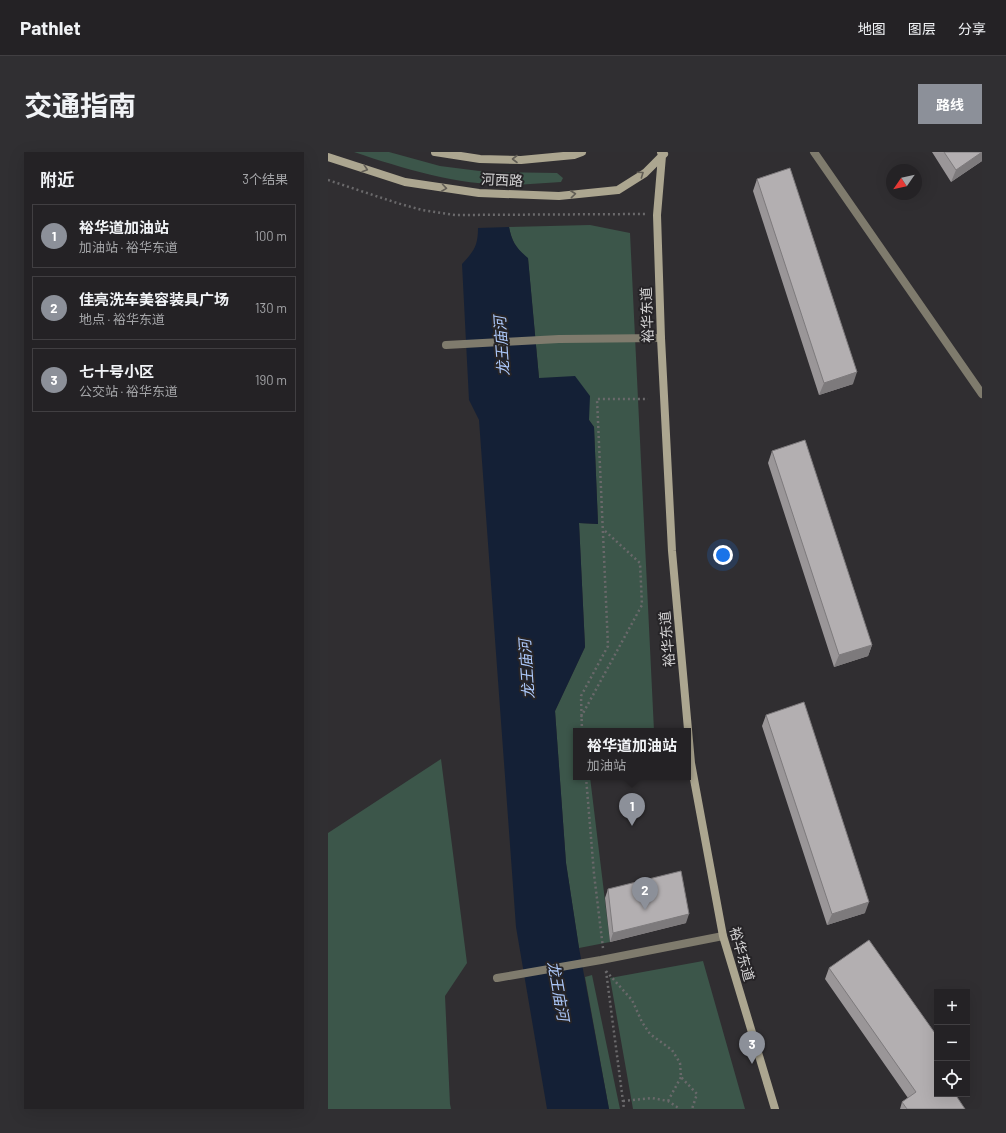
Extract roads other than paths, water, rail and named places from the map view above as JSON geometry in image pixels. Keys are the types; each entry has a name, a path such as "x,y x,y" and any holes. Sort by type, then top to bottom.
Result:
{"street":[{"name":"河西路","path":"435,152 480,159 521,160 574,155 582,152"},
{"path":"814,152 982,394"},
{"name":"河西路","path":"328,157 405,182 479,193 559,196 618,190 645,172 663,153"},
{"name":"裕华东道","path":"663,153 657,215 661,338 672,551 688,728"},
{"path":"446,345 559,340 661,338"},
{"name":"裕华东道","path":"691,763 723,936 775,1109"},
{"path":"497,978 603,962 723,936"}],"water":[{"name":"龙王庙河","path":"509,227 515,244 528,258 539,378 575,376 590,396 589,420 594,427 598,524 579,523 585,647 555,711 566,863 579,948 609,1109 547,1109 516,927 479,420 469,400 462,264 470,255 476,244 478,228"}],"place":[{"name":"裕华道加油站","path":"632,826"},
{"name":"佳亮洗车美容装具广场","path":"645,910"},
{"name":"七十号小区","path":"752,1064"}]}
